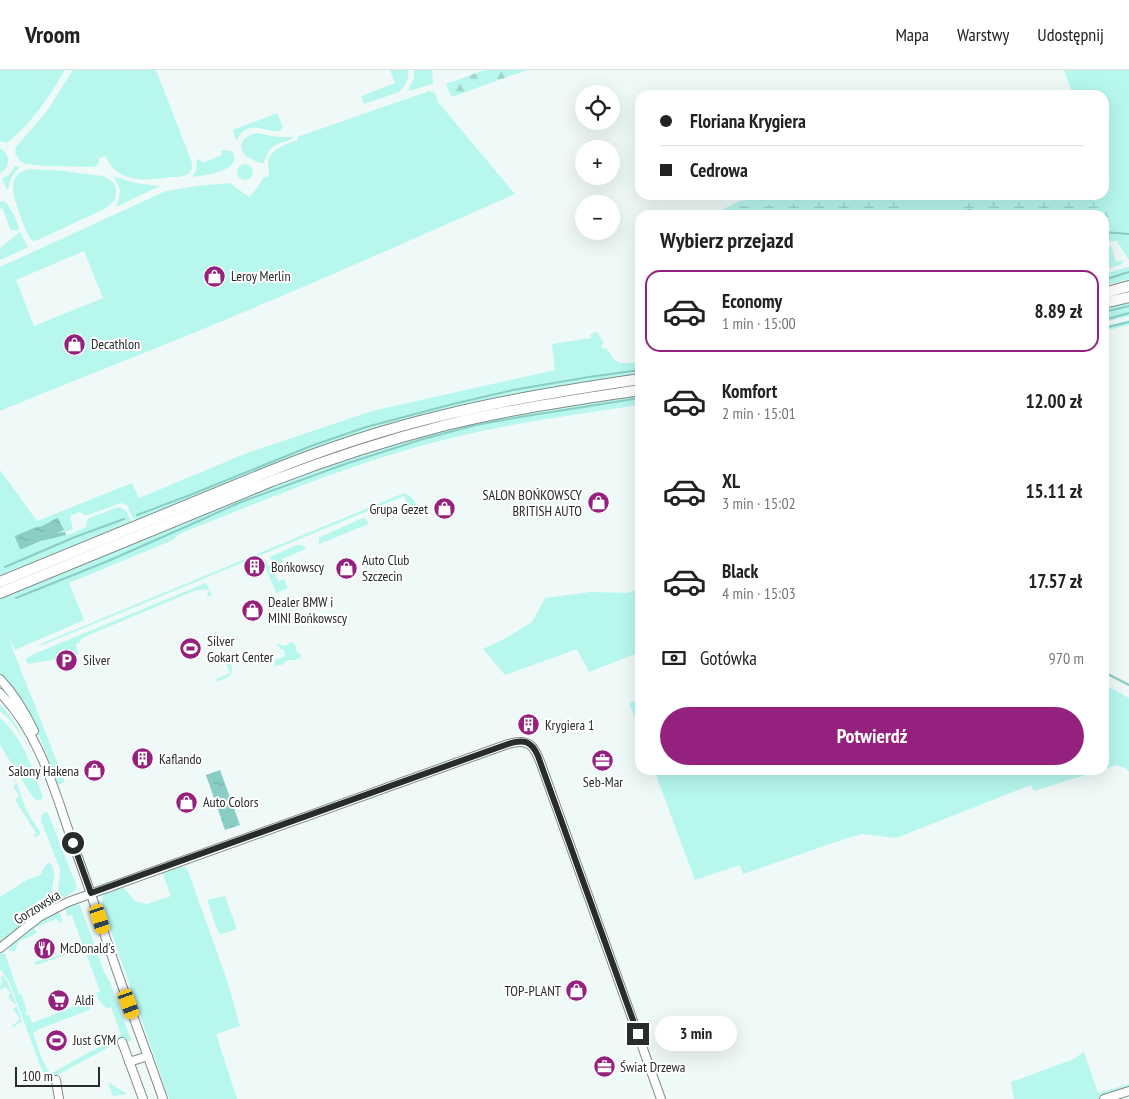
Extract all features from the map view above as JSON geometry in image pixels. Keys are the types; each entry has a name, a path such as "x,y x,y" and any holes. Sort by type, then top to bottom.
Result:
{"main road":[{"path":"1109,292 1129,286"},
{"path":"1109,302 1129,296"},
{"path":"0,582 270,471 372,434 507,401 635,380"},
{"path":"0,593 272,481 375,444 446,425 518,409 635,391"}],"street":[{"path":"0,680 14,695 31,725 48,766 53,787"},
{"path":"0,693 31,734 40,754 163,1099"},
{"name":"Gorzowska","path":"0,948 39,917 91,893 500,746 515,742 527,742 536,752 541,764 661,1099"},
{"path":"122,1042 142,1099"},
{"path":"129,1062 148,1056"},
{"path":"56,1080 59,1099"},
{"path":"1104,1099 1129,1091"}],"green space":[{"path":"0,70 65,70 39,109 7,143 0,141"},
{"path":"73,70 156,70 191,160 192,168 190,172 181,176 152,179 134,178 118,172 105,156 99,158 99,163 94,167 48,166 25,164 20,161 15,153 16,147 47,111"},
{"path":"390,70 408,70 407,80 403,87 399,92 364,104 361,96 395,83"},
{"path":"414,70 432,70 433,84 408,91 414,78"},
{"path":"484,70 527,70 452,97 446,84"},
{"path":"1064,70 1129,70 1129,260 1117,241 1109,241 1109,210 722,210 739,201 747,200 1109,200 1109,90 1071,90"},
{"path":"429,91 435,93 438,102 515,194 252,308 0,411 0,267 166,191 230,183 249,197 264,177 269,176 268,164 271,154 279,148 298,140 297,137","holes":["84,251 103,298 34,326 16,280"]},
{"path":"277,113 283,127 280,131 251,128 241,133 236,140 233,130"},
{"path":"257,133 277,137 292,137 292,139 273,147 264,163 260,163 247,157 241,147 246,138"},
{"path":"0,148 8,157 8,164 0,173"},
{"path":"221,151 231,151 234,158 233,163 229,167 222,171 192,177 196,171 197,160 200,159 202,163 222,155"},
{"path":"242,164 248,164 253,169 251,178 242,180 237,175 237,169"},
{"path":"15,166 20,167 11,178 8,191 2,179 9,175"},
{"path":"30,169 103,176 113,182 116,189 114,201 106,208 33,241 24,227 13,189 16,176"},
{"path":"113,176 135,183 160,186 116,207 120,191"},
{"path":"810,200 910,201 909,210 728,210 737,206 787,205"},
{"path":"977,200 1102,200 1107,210 945,210"},
{"path":"4,201 14,215 18,230 10,229 3,209 0,208 0,202"},
{"path":"1109,216 1114,227 1109,227"},
{"path":"20,232 28,247 0,260 0,248"},
{"path":"1109,246 1111,246 1116,262 1123,260 1122,264 1109,268"},
{"path":"1129,267 1129,279 1109,285 1109,273"},
{"path":"1129,303 1129,316 1109,321 1109,307"},
{"path":"1129,320 1129,325 1109,330 1109,326"},
{"path":"595,332 598,333 603,342 602,349 604,348 609,351 618,362 635,362 635,376 441,411 138,520 133,519 127,505 121,503 88,515 80,512 70,516 73,529 58,533 45,525 39,528 21,549 54,537 70,534 86,527 89,518 118,507 127,512 131,522 0,577 0,470 37,521 132,483 139,498 247,453 372,411 555,370 552,344 591,338 590,335"},
{"path":"635,394 635,406 539,420 489,430 439,441 372,460 179,534 173,540 69,583 84,620 15,650 9,636 65,782 58,785 28,712 11,686 0,674 0,598 274,484 363,452 491,418"},
{"path":"404,493 413,500 418,509 411,511 404,496 45,644 38,645"},
{"path":"363,518 369,524 319,544 319,538 322,536"},
{"path":"297,545 302,545 306,549 282,559 282,563 270,568 272,573 275,570 278,581 284,579 288,588 276,593 266,569 262,570 260,566 264,565 263,560 265,559 264,561 266,561 268,566 273,564 270,557"},
{"path":"206,583 209,589 196,590 84,637 80,643 76,644 78,655 28,664 27,658"},
{"path":"209,589 212,595 208,597"},
{"path":"635,590 635,654 589,672 577,649 505,675 483,649 532,622 545,598 590,592 628,593"},
{"path":"291,642 295,644 296,651 301,655 300,658 286,661 282,665 274,667 275,660 284,657 285,654 284,650 276,645 285,646"},
{"path":"229,658 232,668 231,674 217,682 216,679 230,673 225,660"},
{"path":"1109,687 1129,698 1129,772 1127,769 1117,765 1109,767"},
{"path":"635,701 635,719 629,703"},
{"path":"0,704 17,726 26,742 34,759 45,790 28,747 9,719 0,711"},
{"path":"0,718 15,735 26,754 43,797 40,800 36,800 32,796 0,745"},
{"path":"656,775 1085,775 1034,791 1031,785 896,838 862,834 743,874 740,865 695,880"},
{"path":"15,779 25,807 40,832 40,835 35,837 33,836 36,833 15,800 19,796 13,786 16,784"},
{"path":"45,812 48,813 77,889 62,899 58,894 60,869 41,821 42,815"},
{"path":"47,863 50,863 54,870 53,905 0,941 0,897 27,880 40,875"},
{"path":"179,866 185,867 188,871 227,980 240,1026 216,1034 237,1099 169,1099 104,911 103,895 122,886 135,901 147,904 171,896 162,872"},
{"path":"225,896 237,929 221,934 218,932 207,900"},
{"path":"80,905 131,1040 116,1048 115,1044 46,1081 9,981 0,969 0,953 5,954 19,994 22,995 27,1011 25,1012 26,1015 29,1015 32,1023 88,1001 91,1009 33,1033 42,1059 50,1074 121,1035 111,1007 107,1008 98,998 96,993 100,991 86,954 82,955 78,945 82,943 72,915 67,916 66,908"},
{"path":"56,912 60,913 61,923 56,919 36,927 34,929 37,932 19,941 14,952 10,951 10,945 40,920"},
{"path":"73,948 70,953 37,965 34,962 63,954 66,950"},
{"path":"3,975 17,1006 8,997 11,993 5,987 1,990 0,988 2,980 0,978"},
{"path":"17,1006 22,1022 18,1023 14,1028 12,1026 20,1019 13,1009"},
{"path":"1084,1052 1098,1093 1129,1084 1129,1094 1114,1099 1014,1099 1011,1082 1074,1059"},
{"path":"108,1082 127,1094 113,1096"}],"water":[{"path":"58,518 64,530 56,533 65,532 66,535 41,541 20,549 15,536"},
{"path":"220,770 240,825 225,830 206,775"}],"waterway":[{"path":"1109,232 1129,234"},
{"path":"1109,278 1129,272"},
{"path":"1109,311 1129,306"},
{"path":"1109,319 1129,313"},
{"path":"1109,327 1129,322"},
{"path":"137,515 311,446 366,427 513,390 635,371"},
{"path":"16,598 108,561 241,502 345,464 423,439 476,425 635,399"},
{"path":"5,567 75,537 124,519"},
{"path":"1109,675 1129,685"}],"place":[{"name":"Leroy Merlin","path":"215,276"},
{"name":"Decathlon","path":"75,344"},
{"name":"SALON BOŃKOWSCY BRITISH AUTO","path":"598,503"},
{"name":"Grupa Gezet","path":"444,509"},
{"name":"Bońkowscy","path":"255,567"},
{"name":"Auto Club Szczecin","path":"346,568"},
{"name":"Dealer BMW i MINI Bońkowscy","path":"252,610"},
{"name":"Silver Gokart Center","path":"191,649"},
{"name":"Silver","path":"67,660"},
{"name":"Krygiera 1","path":"529,725"},
{"name":"Kaflando","path":"143,759"},
{"name":"Seb-Mar","path":"603,760"},
{"name":"Salony Hakena","path":"95,771"},
{"name":"Auto Colors","path":"187,802"},
{"name":"McDonald's","path":"44,948"},
{"name":"TOP-PLANT","path":"577,991"},
{"name":"Aldi","path":"59,1000"},
{"name":"Just GYM","path":"57,1040"},
{"name":"Świat Drzewa","path":"604,1067"}],"route":[{"path":"73,843 91,893 508,744 519,741 527,742 538,756 638,1034"}]}
